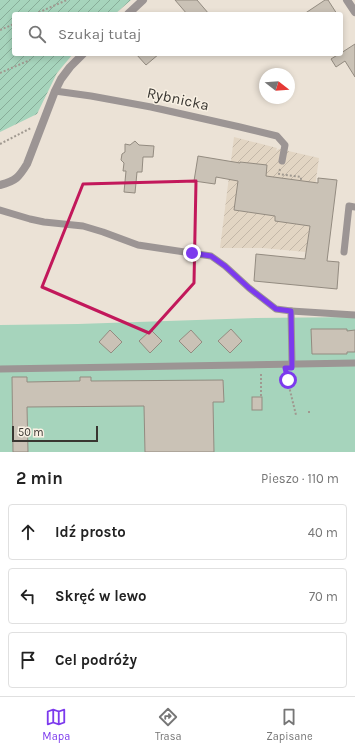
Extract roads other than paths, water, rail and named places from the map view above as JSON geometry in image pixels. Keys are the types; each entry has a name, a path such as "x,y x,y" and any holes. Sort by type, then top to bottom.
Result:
{"street":[{"path":"130,12 143,0"},
{"path":"347,0 355,12"},
{"path":"0,185 14,180 22,173 61,79 81,56"}],"lane":[{"name":"Rybnicka","path":"55,91 151,107 277,136 285,145 282,161"},
{"path":"344,252 349,206 355,207"},
{"path":"0,210 44,222 83,226 138,245 211,256 276,309 355,315"},
{"path":"291,311 292,364"},
{"path":"0,369 355,363"}]}
